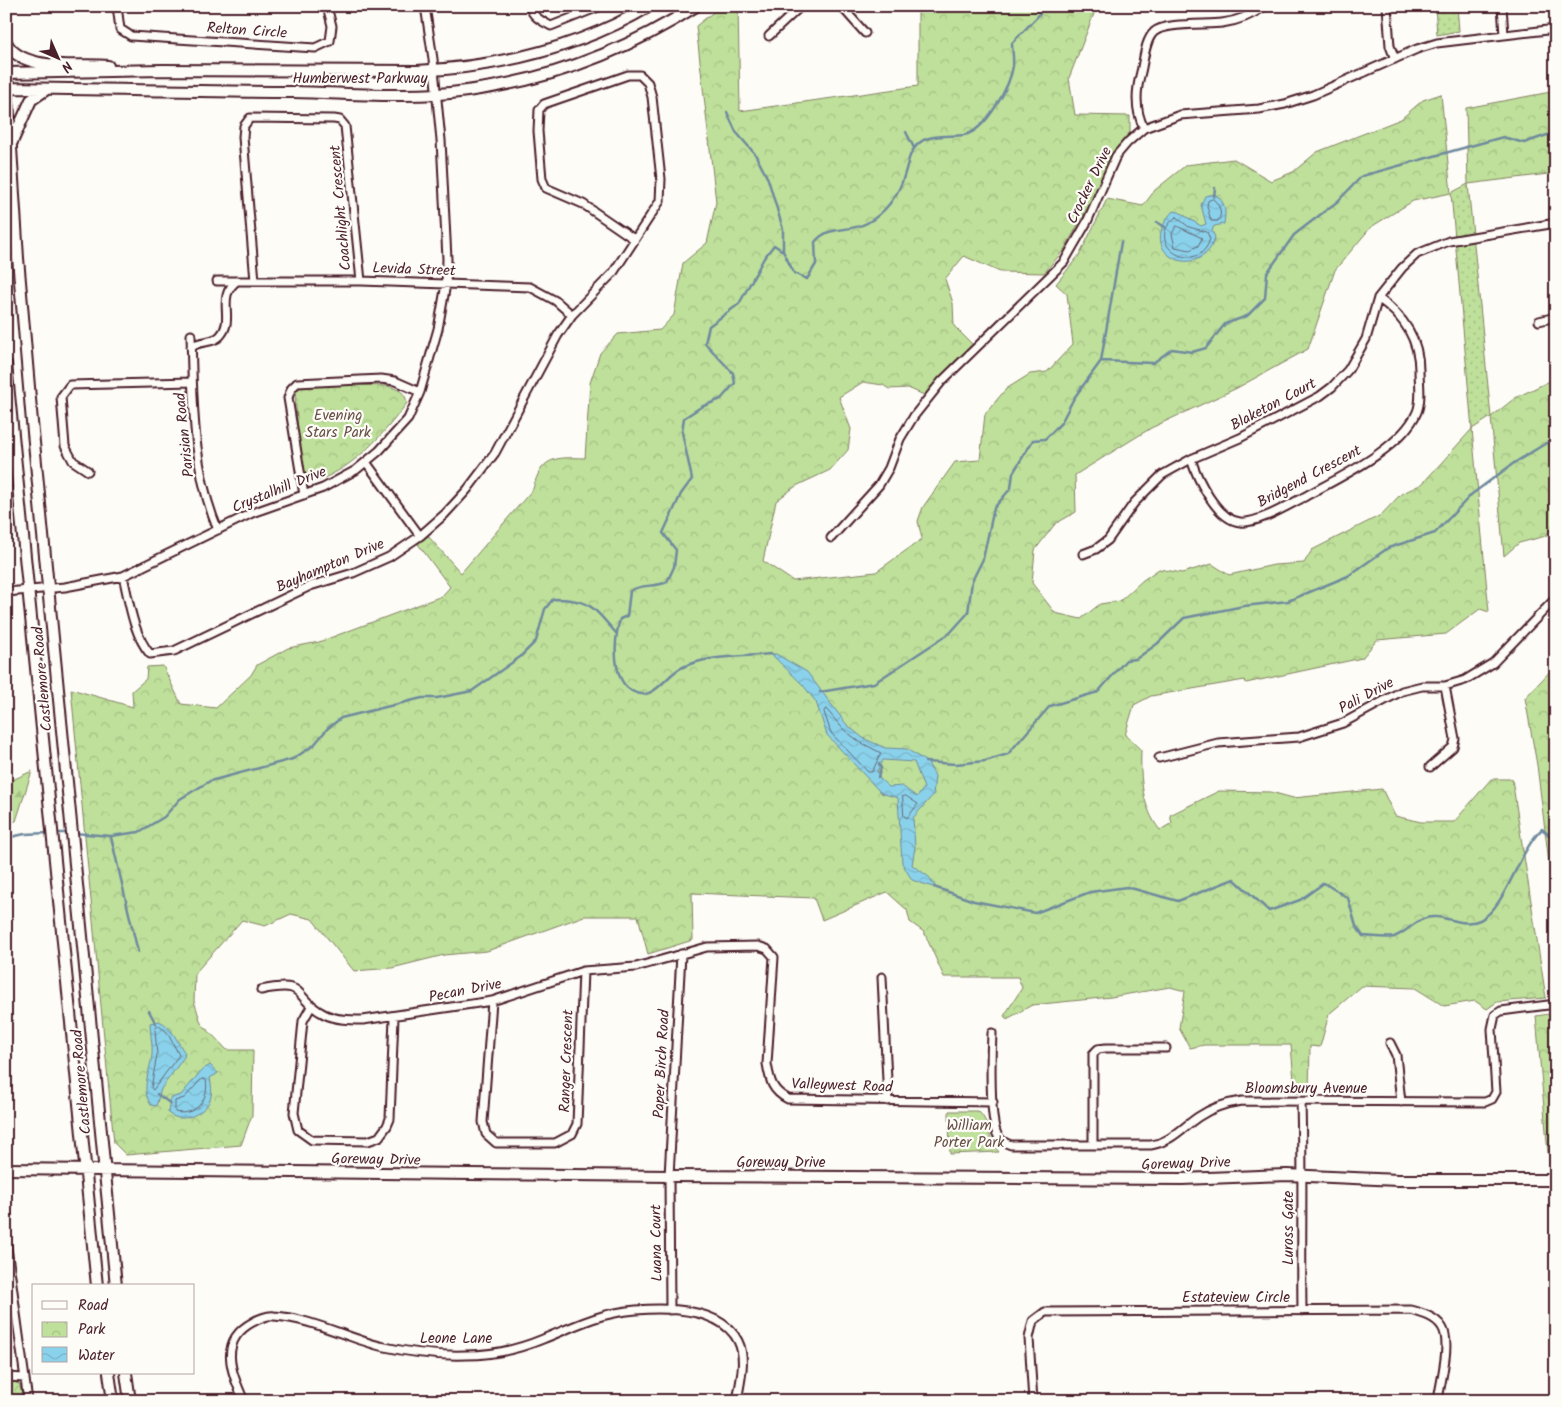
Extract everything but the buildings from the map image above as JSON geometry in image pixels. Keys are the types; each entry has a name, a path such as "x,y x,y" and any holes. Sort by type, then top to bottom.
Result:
{"main road":[{"name":"Humberwest Parkway","path":"6,73 162,70 434,70 510,61 580,39 650,6"},
{"name":"Humberwest Parkway","path":"7,88 192,92 436,94 467,92 537,78 575,66 639,39 696,6"},
{"path":"6,42 9,48 26,60 47,64 90,64 162,70"},
{"name":"Castlemore Road","path":"6,69 29,379 116,1284"},
{"path":"11,147 31,100 48,89"},
{"name":"Castlemore Road","path":"6,364 97,1284"},
{"name":"Goreway Drive","path":"6,1170 1182,1179 1302,1176 1398,1180 1556,1180"},
{"path":"109,1374 113,1401"},
{"path":"126,1374 130,1401"}],"street":[{"name":"Relton Circle","path":"117,6 118,25 126,35 315,48 330,41 332,26 327,6"},
{"name":"Crystalhill Drive","path":"6,592 49,590 124,576 252,513 323,488 366,462 402,426 420,392 438,329 446,284 447,259 436,94 425,6"},
{"path":"530,6 531,11 538,19 551,26 602,6"},
{"path":"768,36 801,6"},
{"path":"841,6 865,33"},
{"path":"1144,128 1138,117 1138,82 1149,40 1154,32 1165,27 1232,21 1250,15 1265,6"},
{"path":"1387,6 1390,46 1395,59"},
{"path":"1502,6 1504,34"},
{"name":"Crocker Drive","path":"831,538 879,485 889,468 900,439 914,416 937,387 1064,262 1088,222 1116,156 1144,128 1180,115 1259,109 1285,104 1328,89 1395,59 1437,43 1556,29"},
{"name":"Bayhampton Drive","path":"124,576 134,621 144,646 150,654 174,651 310,586 353,573 380,561 420,536 446,514 467,490 494,453 558,335 572,315 613,273 660,201 661,179 652,97 648,83 640,75 628,75 544,104 539,110 538,131 542,179 546,188 583,204 634,239"},
{"name":"Coachlight Crescent","path":"255,281 243,137 244,126 250,118 334,119 340,120 345,126 361,281"},
{"name":"Blaketon Court","path":"1083,554 1096,549 1108,540 1134,503 1162,475 1191,459 1240,438 1332,387 1348,370 1366,339 1378,298 1402,268 1427,248 1449,241 1556,223"},
{"name":"Levida Street","path":"217,280 361,281 530,287 556,301 572,315"},
{"path":"191,347 198,343 212,341 224,331 226,324 226,298 228,291 237,281"},
{"name":"Bridgend Crescent","path":"1191,459 1195,472 1214,503 1223,514 1241,523 1256,520 1289,505 1357,469 1382,451 1403,432 1417,411 1419,360 1410,331 1402,318 1378,298"},
{"path":"1539,321 1556,317"},
{"name":"Parisian Road","path":"191,335 192,382 200,474 218,530"},
{"path":"304,495 288,398 291,389 297,383 381,379 395,381 420,392"},
{"path":"88,471 73,461 64,446 60,396 70,385 192,382"},
{"path":"366,462 420,536"},
{"name":"Pali Drive","path":"1159,758 1218,742 1299,737 1343,723 1402,691 1422,686 1445,686 1477,674 1493,663 1556,598"},
{"path":"1430,767 1453,747 1455,739 1445,686"},
{"name":"Valleywest Road","path":"681,954 707,947 758,946 767,949 774,957 768,1064 770,1080 779,1094 788,1099 993,1102"},
{"name":"Pecan Drive","path":"260,990 288,986 297,990 325,1015 342,1019 363,1020 394,1017 492,1001 583,971 636,967 681,954"},
{"name":"Paper Birch Road","path":"669,1176 681,954"},
{"name":"Ranger Crescent","path":"492,1001 484,1122 486,1134 496,1143 561,1142 572,1134 577,1124 583,971"},
{"path":"882,977 888,1101"},
{"name":"Bloomsbury Avenue","path":"992,1033 993,1102 997,1134 1004,1142 1011,1145 1144,1145 1163,1142 1177,1135 1198,1117 1234,1102 1479,1103 1492,1099 1496,1092 1492,1030 1495,1015 1501,1011 1556,1004"},
{"path":"312,1005 303,1021 294,1122 298,1130 312,1140 368,1141 378,1136 387,1126 390,1119 394,1017"},
{"path":"1390,1043 1396,1055 1401,1102"},
{"path":"1093,1145 1093,1054 1098,1049 1106,1048 1166,1048"},
{"name":"Luross Gate","path":"1302,1102 1304,1138 1302,1176 1302,1311"},
{"name":"Luana Court","path":"669,1176 670,1310"},
{"path":"6,1240 10,1291 28,1401"},
{"name":"Leone Lane","path":"244,1401 230,1368 229,1358 232,1346 241,1330 253,1322 272,1316 290,1318 414,1353 465,1355 498,1352 543,1339 570,1326 604,1316 629,1311 670,1310 707,1315 725,1324 738,1342 742,1360 737,1401"},
{"name":"Estateview Circle","path":"1033,1401 1029,1338 1033,1320 1045,1312 1411,1310 1428,1316 1442,1326 1447,1340 1438,1401"},
{"path":"6,1377 25,1378"}],"green space":[{"path":"721,6 738,6 740,111 918,86 918,6 1097,6 1069,78 1075,115 1130,116 1130,132 1112,154 1091,202 1064,250 1044,273 1000,272 964,256 945,279 953,303 954,326 973,345 924,395 908,388 889,389 883,385 863,382 839,397 851,429 848,450 830,470 796,486 776,501 763,561 793,581 876,572 922,539 918,521 923,507 955,462 980,460 985,414 1006,389 1030,374 1047,372 1073,344 1067,294 1056,284 1080,254 1107,199 1143,206 1155,190 1186,165 1234,159 1271,181 1293,172 1317,152 1401,119 1423,100 1441,94 1451,193 1413,201 1371,227 1335,270 1308,349 1237,388 1151,428 1075,475 1076,512 1055,524 1035,550 1032,583 1055,613 1081,619 1100,604 1120,601 1143,580 1159,569 1182,573 1212,564 1229,575 1274,565 1304,563 1312,550 1381,515 1401,494 1422,484 1472,429 1489,612 1480,609 1446,634 1377,640 1362,658 1246,683 1245,680 1151,696 1134,705 1125,735 1141,750 1143,792 1149,812 1160,830 1172,823 1170,815 1219,791 1271,792 1293,798 1382,789 1395,816 1421,822 1454,822 1491,779 1512,779 1546,998 1497,1002 1487,1009 1475,1001 1444,1006 1415,988 1362,986 1329,1014 1320,1047 1310,1046 1309,1093 1295,1093 1291,1045 1204,1045 1190,1048 1179,1028 1185,991 1170,987 1111,997 1032,1005 1007,1019 1004,1016 1022,988 1018,977 944,977 924,932 910,922 907,910 887,892 822,920 814,898 692,893 693,940 648,954 638,916 584,916 487,951 444,955 392,968 354,971 312,919 291,914 265,926 242,920 195,973 194,1001 201,1023 227,1050 253,1050 252,1115 241,1145 126,1155 114,1143 71,689 133,707 132,691 146,679 147,667 163,666 181,704 216,708 251,675 257,665 288,648 319,642 442,596 450,587 418,544 428,536 461,573 533,489 536,478 545,465 557,459 585,458 590,383 600,353 618,334 660,330 674,315 683,263 707,243 716,202 696,26"},
{"path":"1435,6 1457,6 1459,31 1437,35"},
{"path":"1556,91 1556,173 1468,184 1466,108"},
{"path":"1468,184 1491,417 1472,429 1451,193"},
{"path":"1556,378 1556,520 1546,536 1519,543 1504,556 1491,417 1515,398"},
{"name":"Evening Stars Park","path":"308,384 388,386 403,393 407,403 367,449 344,467 317,481 308,478 301,467 295,395 298,389"},
{"path":"1556,665 1556,920 1537,765 1525,698"},
{"path":"32,771 16,821 6,824 6,783"},
{"path":"1556,1013 1556,1154 1548,1154 1536,1016"},
{"name":"William Porter Park","path":"949,1111 978,1111 985,1120 992,1142 999,1152 950,1154"},
{"path":"6,1382 15,1382 20,1385 23,1401 6,1401"}],"water":[{"path":"1215,194 1223,204 1225,219 1224,224 1214,226 1212,231 1215,237 1208,251 1198,259 1186,261 1174,258 1165,251 1161,241 1163,227 1173,211 1179,212 1201,226 1206,224 1201,205 1205,196"},
{"path":"771,654 776,654 807,672 847,725 863,738 885,748 907,749 928,763 935,776 933,795 913,818 915,847 912,865 929,877 936,888 912,880 902,863 898,798 881,793 827,735 816,702 803,685","holes":["883,760 914,762 924,788 917,797 902,786 889,787 880,779 877,771"]},
{"path":"159,1021 171,1030 185,1053 161,1089 156,1106 151,1105 148,1099 146,1086 152,1055 150,1023"},
{"path":"210,1065 218,1073 210,1078 212,1089 207,1105 199,1113 188,1117 177,1118 168,1113 170,1098 181,1095 202,1070"}],"waterway":[{"path":"727,112 736,132 755,154 768,179 783,229 783,251 794,273 807,279 816,264 815,242 827,233 860,226 879,215 899,190 910,156 917,145 933,137 964,135 972,132 988,117 1002,96 1011,75 1013,63 1012,43 1038,16 1044,6"},
{"path":"1101,361 1153,363 1172,349 1192,352 1206,348 1225,324 1247,316 1265,298 1267,273 1294,235 1338,201 1362,176 1503,137 1524,143 1553,133 1556,130"},
{"path":"906,132 914,148"},
{"path":"1214,197 1215,188"},
{"path":"1157,222 1165,227"},
{"path":"820,692 874,683 950,633 968,613 972,581 983,559 994,508 1011,488 1013,473 1033,440 1045,439 1061,423 1074,398 1101,361 1121,242"},
{"path":"773,655 703,660 678,669 654,691 647,694 639,694 627,687 621,679 616,660 616,638 620,619 627,616 630,591 639,587 667,582 674,567 676,550 663,533 681,494 692,479 682,432 684,418 701,407 721,399 735,383 733,373 705,343 709,326 739,304 764,258 774,245 783,251"},
{"path":"925,762 956,764 985,761 1008,754 1050,706 1098,692 1126,660 1136,659 1157,644 1184,618 1244,606 1288,601 1348,576 1388,548 1435,533 1472,494 1514,463 1556,437"},
{"path":"74,833 111,836 139,832 164,817 180,799 210,781 293,759 314,745 327,729 341,718 422,698 437,698 472,691 520,657 536,641 545,609 553,599 565,599 589,606 616,633"},
{"path":"878,777 881,768 879,764"},
{"path":"934,887 974,901 1035,913 1090,892 1127,887 1178,901 1234,879 1269,911 1300,900 1324,883 1348,898 1356,926 1363,936 1390,938 1402,933 1419,921 1430,917 1466,923 1480,920 1489,914 1497,904 1526,851 1542,829 1556,841"},
{"path":"6,838 25,834 49,833"},
{"path":"54,833 69,833"},
{"path":"111,837 138,952"},
{"path":"149,1011 156,1024"},
{"path":"157,1094 171,1104"}]}
